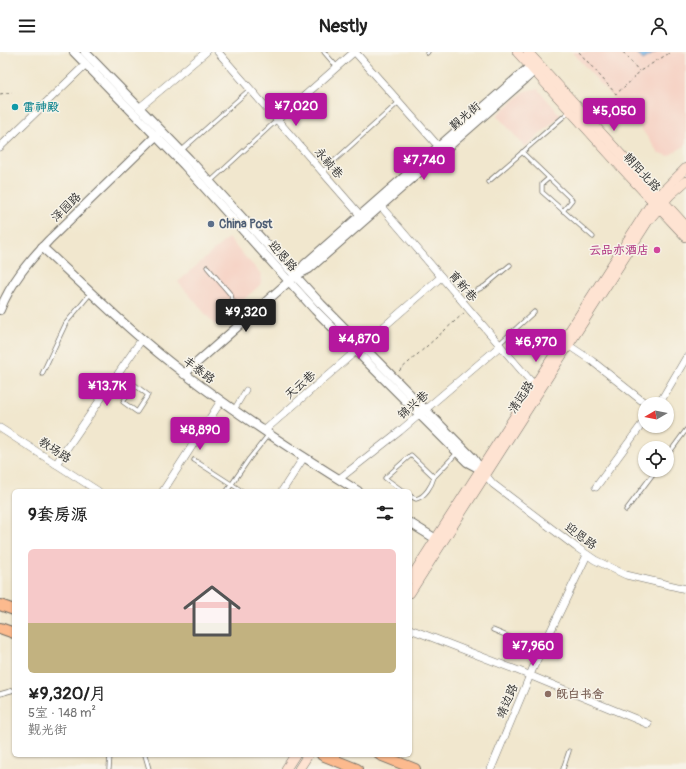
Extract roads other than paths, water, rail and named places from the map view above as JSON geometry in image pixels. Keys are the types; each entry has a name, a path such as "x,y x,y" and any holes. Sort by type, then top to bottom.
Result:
{"main road":[{"name":"朝阳北路","path":"517,52 535,66 658,202 686,236"},
{"name":"朝阳北路","path":"528,52 535,66 570,111 658,202 686,226"},
{"name":"清远路","path":"483,472 534,385 658,202 686,168"},
{"name":"清远路","path":"412,576 439,540 568,345 648,221 658,202 686,180"},
{"name":"清远路","path":"412,589 439,540"},
{"path":"0,605 12,609"},
{"path":"0,628 12,632"},
{"path":"286,769 294,757"},
{"path":"299,769 307,757"},
{"path":"327,757 357,769"},
{"path":"385,757 415,769"}],"street":[{"name":"迎恩路","path":"74,52 158,133 181,151 210,182 292,279"},
{"name":"迎恩路","path":"84,52 139,108 184,165 292,279 422,412 473,458 493,484 587,555 605,566 626,575 686,589"},
{"path":"139,108 206,52"},
{"name":"永祯巷","path":"218,52 360,215"},
{"path":"277,120 354,52 439,147"},
{"path":"0,147 86,64"},
{"name":"觐光街","path":"292,279 309,269 439,147 535,66"},
{"name":"觐光街","path":"184,374 292,279 305,264 360,215 378,204 535,66"},
{"name":"泽园路","path":"1,304 17,277 42,247 158,133"},
{"name":"育新巷","path":"378,204 534,385"},
{"name":"丰泰路","path":"42,247 142,339 184,374 234,410 355,489"},
{"name":"天云巷","path":"267,432 359,348 441,277"},
{"path":"56,464 142,339"},
{"name":"锦兴巷","path":"340,479 422,412 500,345"},
{"path":"568,345 638,398"},
{"name":"迎恩路","path":"359,348 393,377 457,453 467,462 483,472"},
{"path":"663,397 686,358"},
{"path":"234,410 246,390"},
{"path":"164,489 221,401"},
{"name":"教场路","path":"0,428 95,489"},
{"path":"596,487 638,430"},
{"path":"283,489 304,457"},
{"path":"412,524 439,540"},
{"name":"靖边路","path":"491,769 541,650 587,555"},
{"path":"412,630 648,724"}],"lane":[{"path":"324,52 337,67"},
{"path":"181,151 250,89"},
{"path":"322,172 399,102"},
{"path":"488,182 570,111"},
{"path":"210,182 277,120"},
{"path":"522,152 572,200 563,211"},
{"path":"549,178 542,184 542,192 593,237"},
{"path":"462,302 470,294 485,286 510,265"},
{"path":"207,267 231,295 232,300 248,317"},
{"path":"42,374 66,322 92,293"},
{"path":"500,345 534,312"},
{"path":"111,384 128,396"},
{"path":"135,385 148,394 136,412 123,402 128,396 135,385"},
{"path":"674,446 686,430"},
{"path":"228,489 267,432"},
{"path":"412,497 416,499 423,497 434,476 457,453"},
{"path":"400,489 385,478 411,455 434,476"},
{"path":"194,460 239,489"},
{"path":"626,510 651,477"},
{"path":"493,630 541,650"},
{"path":"0,694 12,691"},
{"path":"563,769 569,751"},
{"path":"109,769 110,757"},
{"path":"146,757 149,769"}],"water":[{"path":"636,52 656,52 643,60"}],"place":[{"name":"雷神殿","path":"15,107"},
{"name":"China Post","path":"211,224"},
{"name":"云品亦酒店","path":"657,250"},
{"name":"既白书舍","path":"548,694"}]}
